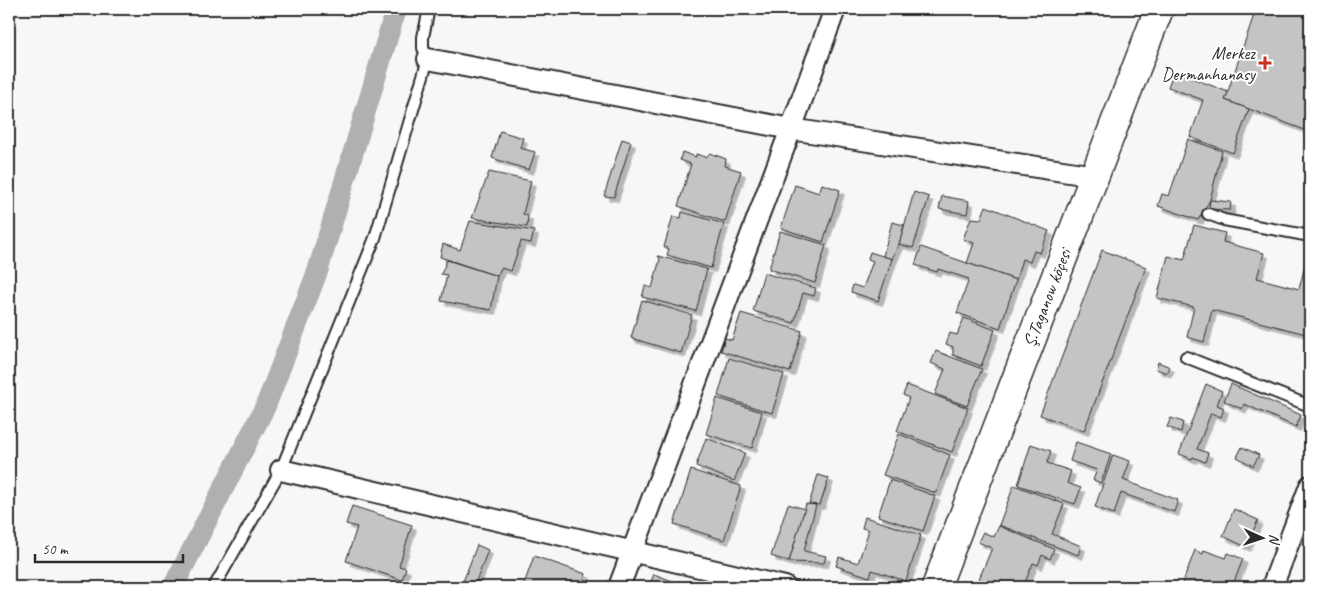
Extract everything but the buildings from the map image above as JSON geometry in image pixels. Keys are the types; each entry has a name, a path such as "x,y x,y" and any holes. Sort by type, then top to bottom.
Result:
{"street":[{"path":"619,587 792,129 835,9"},
{"name":"Ş.Taganow köçesi","path":"936,587 1159,9"},
{"path":"428,59 792,129 1094,176"},
{"path":"281,470 786,587"},
{"path":"1272,587 1310,486"}],"lane":[{"path":"214,587 281,470 375,238 428,59 423,48 423,42 429,9"},
{"path":"1208,214 1224,220 1310,236"},
{"path":"1186,357 1310,406"}],"waterway":[{"path":"173,587 266,405 318,270 396,9"}],"place":[{"name":"Merkez Dermanhanasy","path":"1265,63"}]}
